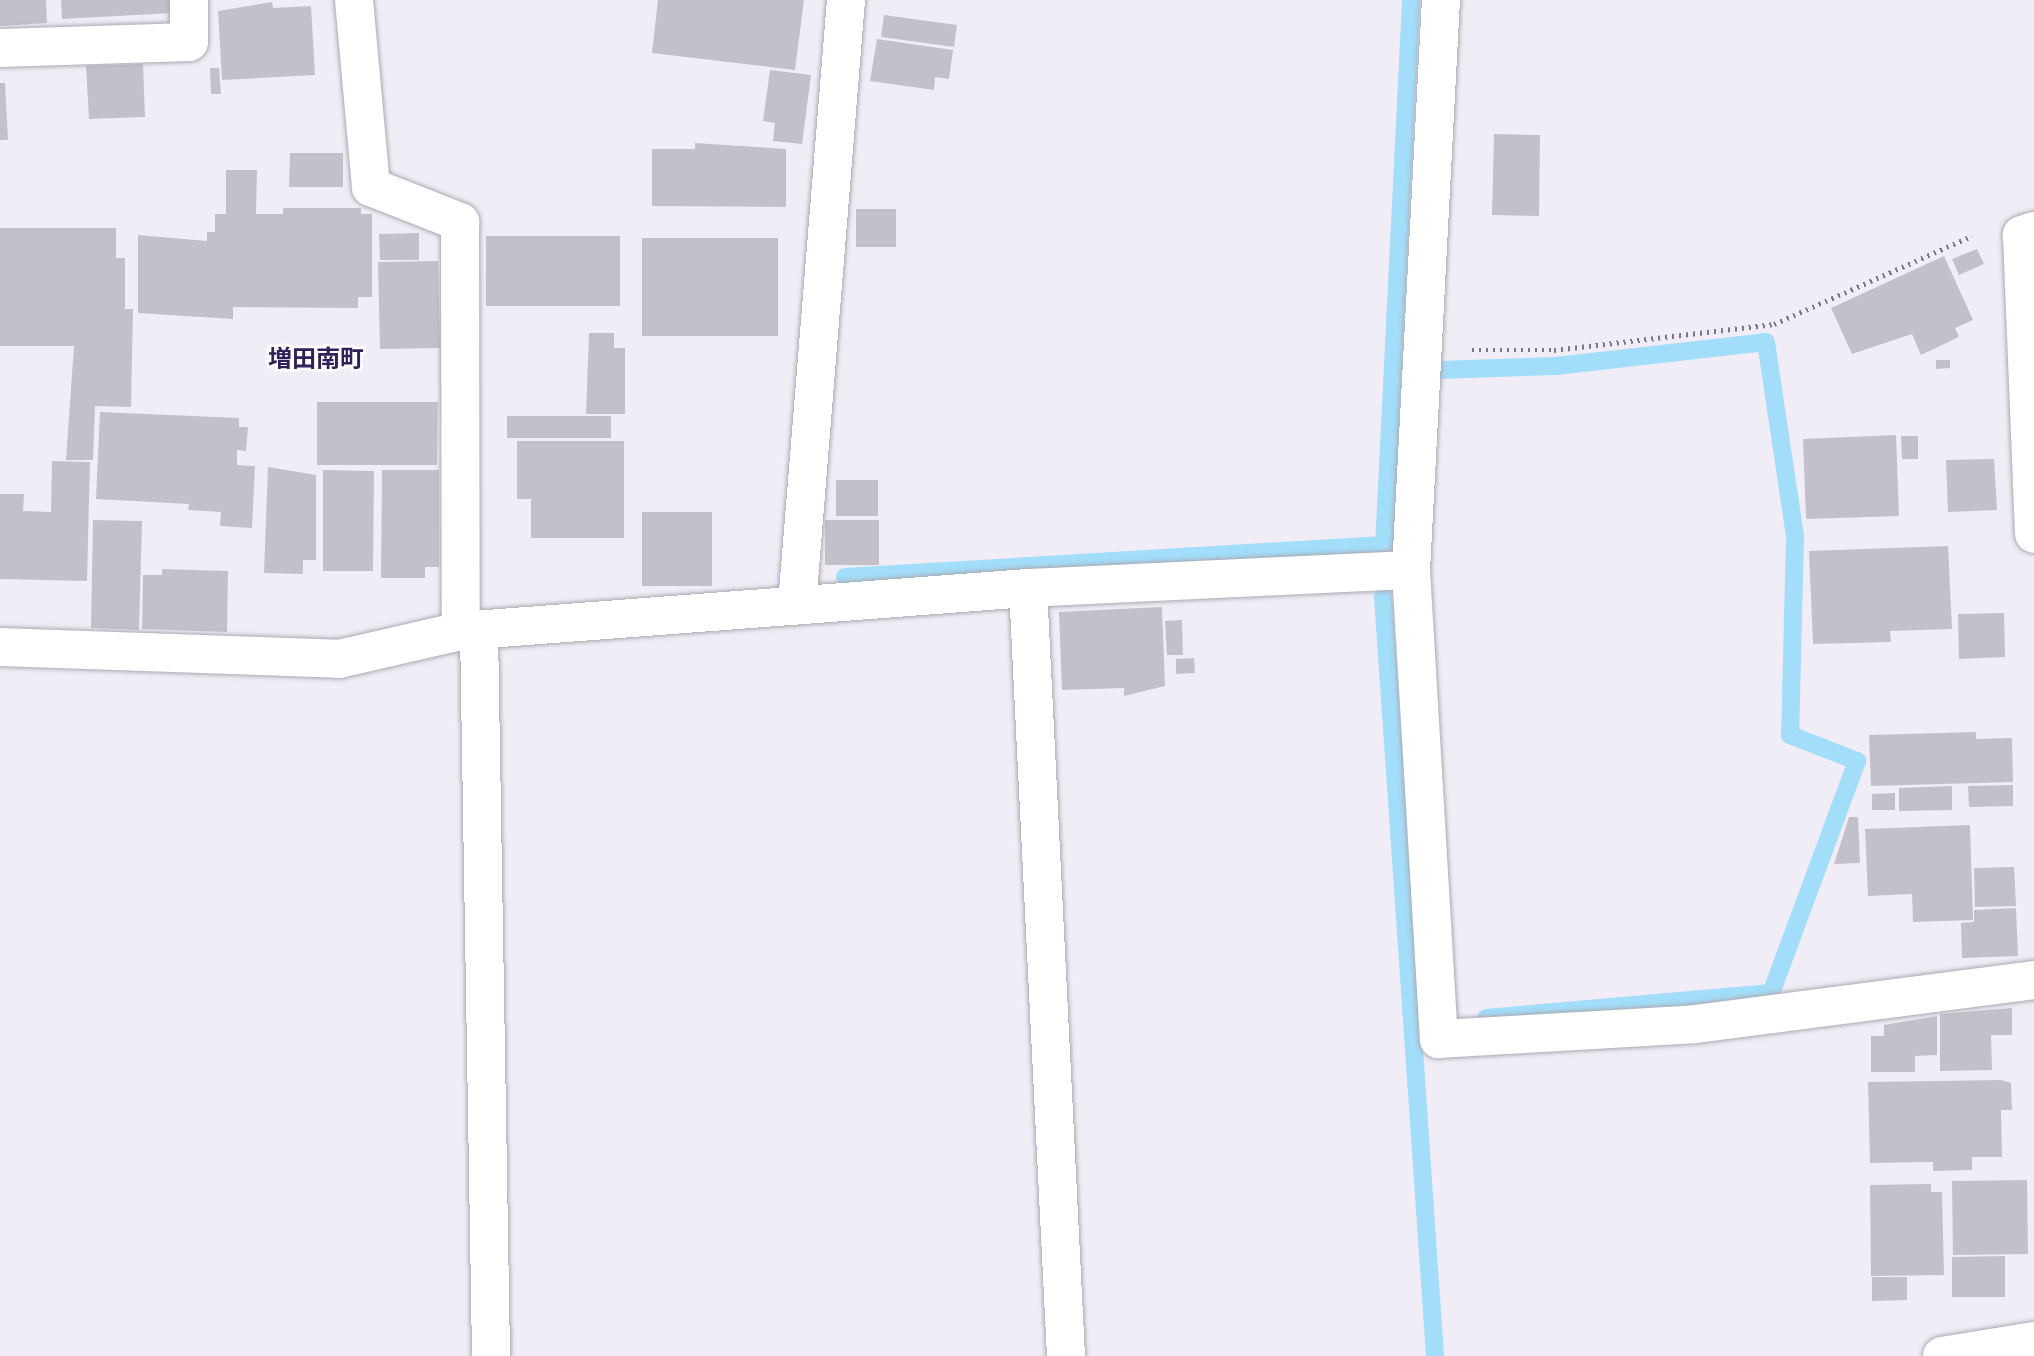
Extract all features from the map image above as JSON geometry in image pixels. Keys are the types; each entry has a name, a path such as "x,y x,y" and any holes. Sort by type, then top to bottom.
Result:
{"street":[{"path":"0,48 189,42 189,0"},
{"path":"354,0 371,187 460,222 491,1356"},
{"path":"797,605 846,0"},
{"path":"1441,0 1411,570 1439,1039 1696,1024 2034,980"},
{"path":"2028,233 2034,517"},
{"path":"0,647 339,659 470,631 1028,588 1411,570"},
{"path":"1028,588 1066,1356"},
{"path":"1942,1356 2034,1341"}],"path":[{"path":"1422,351 1555,350 1774,324 1986,229 2028,233"}],"building":[{"path":"0,0 46,0 47,23 0,26"},
{"path":"61,0 172,0 173,13 62,19"},
{"path":"658,0 804,0 795,70 652,53"},
{"path":"272,2 273,8 311,6 315,75 222,80 218,11"},
{"path":"884,15 957,25 954,47 881,37"},
{"path":"877,39 953,50 949,79 935,77 934,90 870,81"},
{"path":"143,64 145,117 89,119 86,66"},
{"path":"210,68 219,68 221,94 211,94"},
{"path":"770,70 811,75 802,144 773,141 775,123 763,121"},
{"path":"0,83 5,83 8,140 0,140"},
{"path":"1494,134 1540,135 1539,216 1492,215"},
{"path":"695,143 786,149 786,207 652,206 652,149 695,149"},
{"path":"290,153 343,153 343,187 289,187"},
{"path":"226,170 257,170 256,214 283,214 283,208 361,208 361,214 372,214 372,297 358,297 358,308 233,307 233,319 138,313 138,235 207,241 207,232 215,232 215,214 226,214"},
{"path":"856,209 896,209 896,247 856,247"},
{"path":"0,228 116,228 116,258 125,258 125,309 133,309 131,407 95,406 93,460 66,460 74,346 0,346"},
{"path":"419,233 419,260 380,260 379,234"},
{"path":"486,236 620,236 620,306 486,306"},
{"path":"642,238 778,238 778,336 642,336"},
{"path":"1977,249 1984,264 1959,275 1952,259"},
{"path":"1944,256 1973,320 1955,328 1959,337 1921,355 1912,334 1852,354 1831,308"},
{"path":"438,261 440,348 380,349 378,262"},
{"path":"589,333 614,333 614,348 625,348 625,414 586,414"},
{"path":"1936,360 1950,360 1950,368 1936,369"},
{"path":"317,402 438,402 437,465 317,465"},
{"path":"100,412 239,418 239,427 248,427 246,451 237,450 237,465 255,466 252,528 220,526 221,512 188,510 189,504 96,499"},
{"path":"507,416 611,416 611,438 507,438"},
{"path":"1896,435 1899,516 1806,519 1803,439"},
{"path":"1901,436 1918,436 1918,459 1902,459"},
{"path":"517,441 624,441 624,538 531,538 531,499 517,499"},
{"path":"1994,459 1997,510 1948,512 1946,460"},
{"path":"52,461 90,462 87,581 0,579 0,494 24,494 23,511 51,512"},
{"path":"268,467 316,475 316,560 303,560 303,574 264,573"},
{"path":"323,470 374,471 373,571 323,571"},
{"path":"382,470 439,470 439,567 425,567 425,578 381,578"},
{"path":"836,480 878,480 878,516 836,516"},
{"path":"642,512 712,512 712,586 642,586"},
{"path":"93,520 142,521 139,630 91,628"},
{"path":"825,520 879,520 879,565 825,565"},
{"path":"1948,546 1952,629 1890,631 1891,642 1813,644 1809,551"},
{"path":"162,569 228,571 227,632 142,629 143,575 162,575"},
{"path":"1162,607 1165,686 1124,696 1124,688 1062,690 1059,612"},
{"path":"2004,613 2005,657 1959,659 1958,614"},
{"path":"1182,620 1183,655 1167,655 1165,621"},
{"path":"1194,658 1195,673 1176,674 1176,659"},
{"path":"1976,732 1976,739 2012,738 2013,782 1871,786 1869,735"},
{"path":"2013,785 2013,806 1969,807 1968,786"},
{"path":"1952,786 1952,810 1899,811 1899,788"},
{"path":"1895,793 1895,810 1872,810 1872,794"},
{"path":"1849,817 1858,817 1860,863 1834,864"},
{"path":"1970,825 1973,920 1913,922 1912,894 1868,896 1865,829"},
{"path":"2014,867 2016,906 1975,907 1974,868"},
{"path":"2016,908 2018,956 1962,958 1961,923 1974,922 1974,910"},
{"path":"2012,1008 2012,1035 1991,1035 1992,1070 1940,1071 1940,1014"},
{"path":"1937,1016 1937,1055 1915,1056 1915,1072 1871,1072 1871,1036 1884,1036 1884,1025"},
{"path":"2001,1080 2011,1083 2012,1110 2001,1110 2002,1157 1972,1157 1972,1170 1933,1171 1933,1162 1870,1163 1868,1082"},
{"path":"2027,1180 2028,1254 1953,1255 1952,1181"},
{"path":"1931,1184 1931,1192 1942,1192 1944,1275 1871,1276 1870,1185"},
{"path":"2005,1256 2005,1297 1952,1297 1952,1257"},
{"path":"1872,1277 1907,1277 1907,1300 1872,1301"}],"waterway":[{"path":"1384,547 1411,0"},
{"path":"1439,370 1556,366 1766,342 1795,536 1790,735 1857,761 1771,993 1486,1018"},
{"path":"845,577 1384,545"},
{"path":"1383,597 1435,1356"}],"district":[{"name":"増田南町","path":"316,359"}]}
